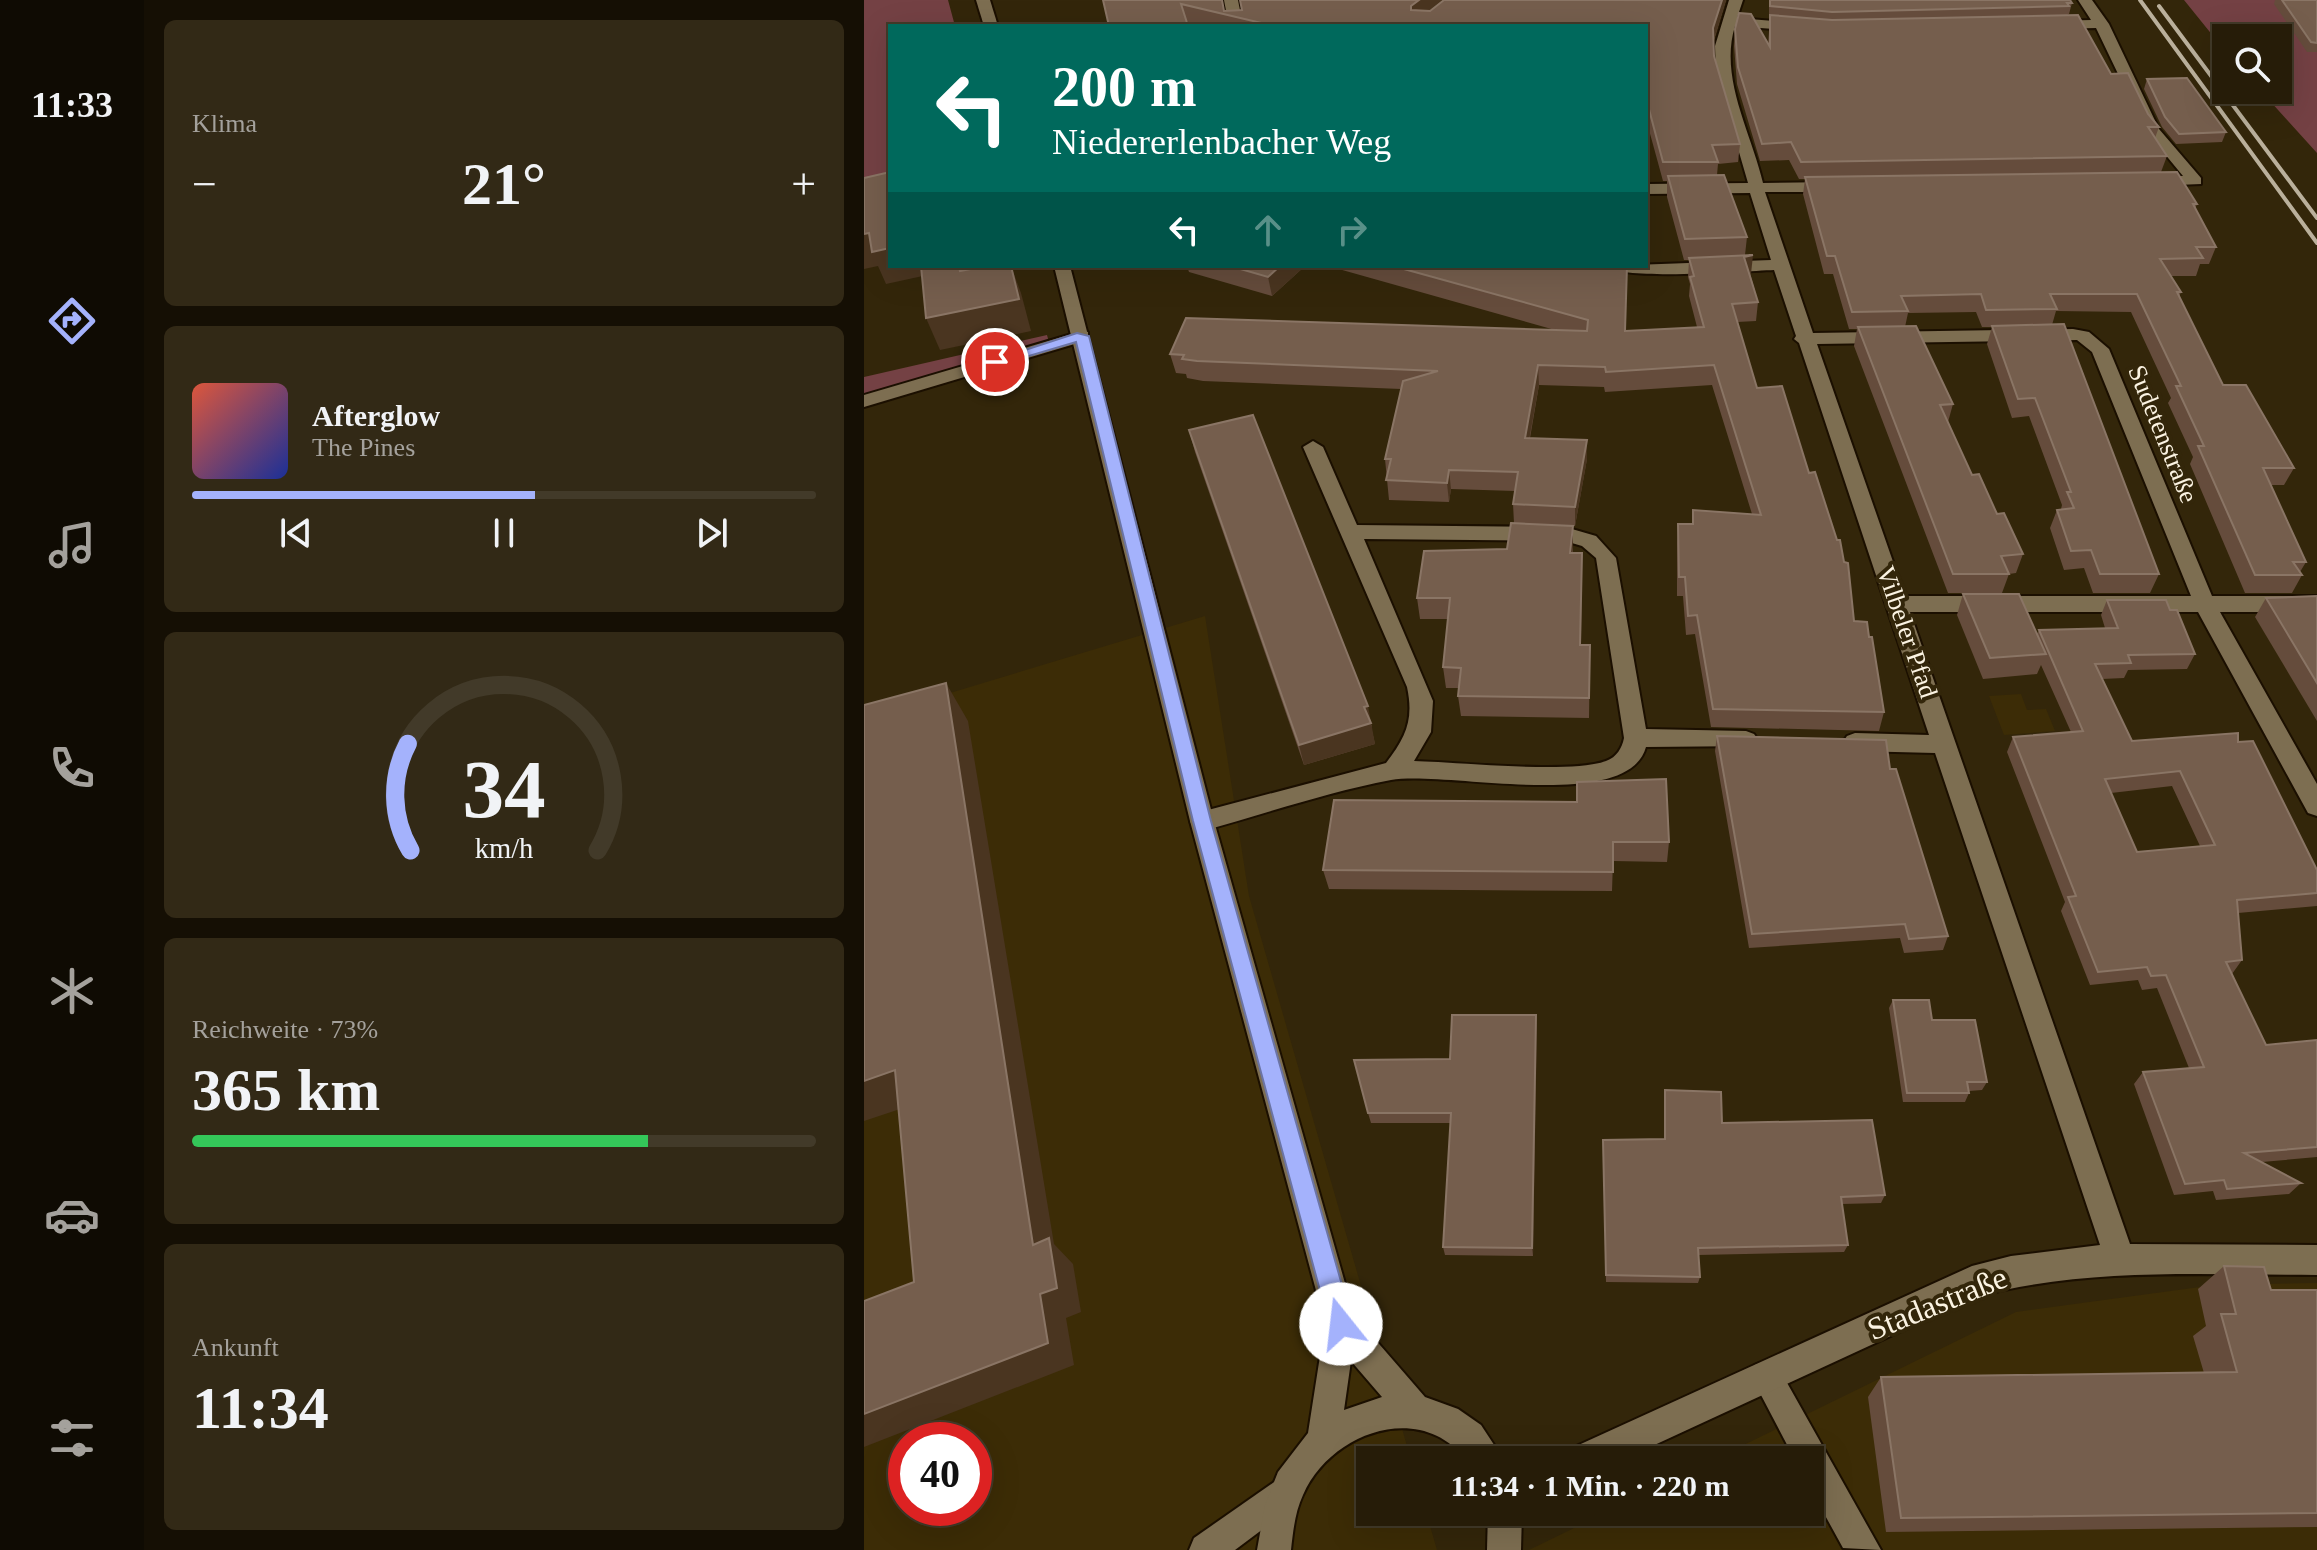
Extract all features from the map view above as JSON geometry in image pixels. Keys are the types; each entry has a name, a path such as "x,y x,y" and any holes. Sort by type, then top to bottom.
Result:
{"street":[{"path":"983,0 990,24"},
{"path":"1231,0 1235,22"},
{"name":"Vilbeler Pfad","path":"1736,0 1722,46 1723,73 1756,189 1803,339 1898,604 2121,1262"},
{"path":"2085,0 2102,24 2152,130 2195,181 2132,182"},
{"path":"1729,21 1819,29"},
{"path":"2040,25 2102,24"},
{"path":"1648,189 1850,187"},
{"path":"1647,268 1780,265"},
{"path":"1063,268 1202,821 1341,1324 1323,1441"},
{"name":"Sudetenstraße","path":"1803,339 2073,334 2091,341 2100,349 2204,602 2317,806"},
{"path":"864,401 1082,336"},
{"path":"1313,447 1418,687 1424,711 1420,736 1394,770"},
{"path":"1202,821 1394,770 1577,775 1619,766 1633,752 1636,738 1606,558 1600,548 1577,536 1565,534 1350,532"},
{"path":"1898,604 2317,604"},
{"path":"1636,738 1775,741"},
{"path":"1837,742 1945,744"},
{"name":"Stadastraße","path":"1614,1446 2000,1273 2121,1262 2317,1260"},
{"path":"1341,1324 1414,1410"},
{"path":"1274,1550 1277,1518 1287,1490 1303,1463 1323,1441 1362,1417 1391,1410 1414,1410 1460,1429 1475,1446"},
{"path":"1206,1550 1287,1490"},
{"path":"1504,1550 1505,1526"}],"lane":[{"path":"1766,1376 1854,1537 1865,1550"}],"shaded area":[{"path":"864,0 948,0 954,24 888,24 888,197 864,201"},
{"path":"2184,0 2317,0 2317,153 2273,104 2292,104 2292,24 2212,24 2212,35"},
{"path":"1047,335 1050,346 864,400 864,377"},
{"path":"1205,616 1249,896 1407,1446 1356,1446 1356,1526 1430,1526 1437,1550 864,1550 864,719"},
{"path":"2021,694 2027,710 2046,709 2055,731 2004,735 1989,696"},
{"path":"2317,1283 2317,1550 1529,1550 1578,1526 1824,1526 1824,1446 1742,1446 2016,1312 2215,1285"}],"building":[{"path":"1103,0 1222,0 1224,11 1242,10 1240,0 1419,0 1411,6 1411,10 1430,11 1444,0 1722,0 1713,28 1714,56 1740,144 1712,145 1718,162 1663,162 1648,106 1648,24 1266,24 1181,4 1187,24 1109,24"},
{"path":"1770,0 2070,0 2072,3 2067,3 2069,6 1832,12 1770,6"},
{"path":"2282,0 2317,0 2317,43 2311,42"},
{"path":"1739,13 1751,14 1770,47 1770,15 1832,20 2078,15 2111,74 2128,73 2148,114 2159,127 2148,127 2167,156 1801,162 1791,142 1762,144 1738,67 1735,29"},
{"path":"2187,78 2226,132 2179,134 2165,117 2147,79"},
{"path":"888,172 888,248 872,252 869,233 864,234 864,178"},
{"path":"2177,172 2197,204 2193,204 2216,247 2196,247 2203,258 2160,259 2181,292 2177,292 2223,385 2246,385 2294,468 2263,468 2306,562 2293,562 2302,575 2255,575 2198,446 2204,446 2176,386 2181,386 2137,294 2050,294 2057,309 1986,310 1981,294 1901,296 1908,311 1852,312 1835,256 1827,256 1805,177"},
{"path":"1724,175 1747,237 1685,239 1668,176"},
{"path":"1753,255 1744,257 1758,302 1732,304 1757,388 1782,386 1809,473 1815,472 1837,540 1840,540 1844,562 1848,563 1854,621 1867,622 1869,637 1872,637 1884,712 1713,709 1697,615 1688,616 1685,577 1679,577 1678,524 1693,524 1693,510 1761,515 1714,365 1606,372 1605,367 1538,365 1525,438 1587,440 1575,507 1513,504 1518,472 1449,470 1447,483 1386,480 1391,459 1385,459 1403,381 1438,371 1197,361 1182,359 1184,355 1170,354 1186,318 1587,331 1588,320 1400,268 1627,268 1625,331 1704,327 1690,277 1694,276 1689,258"},
{"path":"921,268 959,268 960,271 1011,268 1019,299 926,318"},
{"path":"1237,268 1278,268 1268,277"},
{"path":"2064,324 2159,574 2100,574 2091,550 2071,551 2057,510 2074,508 2067,492 2071,492 2035,398 2018,399 1992,326"},
{"path":"1916,326 1953,404 1940,405 1972,475 1979,474 1997,514 2004,513 2023,554 2001,556 2009,574 1953,574 1858,327"},
{"path":"1253,415 1368,706 1364,707 1371,723 1299,745 1189,430"},
{"path":"1511,523 1573,526 1570,553 1582,553 1580,645 1590,645 1589,698 1458,696 1461,668 1443,667 1450,598 1417,598 1424,551 1507,549"},
{"path":"1963,594 2019,594 2046,654 1990,658"},
{"path":"2317,596 2317,683 2266,598"},
{"path":"2107,600 2166,600 2170,610 2177,610 2195,654 2128,655 2131,663 2095,664 2132,741 2238,733 2238,742 2253,741 2317,870 2317,893 2237,900 2242,960 2226,962 2266,1045 2317,1040 2317,1147 2244,1153 2301,1183 2227,1189 2224,1180 2185,1184 2143,1072 2204,1067 2166,975 2151,976 2147,967 2098,972 2068,897 2076,896 2013,737 2083,731 2039,630 2118,628","holes":["2180,771 2215,845 2137,852 2105,779"]},
{"path":"946,683 1033,1245 1049,1238 1057,1288 1040,1294 1048,1343 864,1414 864,1301 914,1282 895,1070 864,1081 864,705"},
{"path":"1717,736 1886,740 1890,769 1896,769 1948,936 1909,939 1905,924 1752,934"},
{"path":"1666,779 1669,842 1613,842 1613,872 1323,870 1334,800 1577,802 1577,782"},
{"path":"1893,1000 1929,1000 1932,1020 1975,1020 1987,1082 1967,1082 1969,1093 1907,1093"},
{"path":"1452,1015 1536,1015 1532,1248 1443,1247 1451,1113 1368,1113 1354,1060 1450,1059"},
{"path":"1665,1090 1721,1092 1722,1123 1872,1120 1885,1195 1841,1197 1848,1245 1698,1248 1700,1277 1606,1275 1603,1140 1665,1139"},
{"path":"2224,1266 2264,1267 2271,1290 2317,1290 2317,1513 1901,1518 1881,1377 2237,1372 2221,1314 2236,1314"}],"railway":[{"path":"2140,0 2317,243"},
{"path":"2159,6 2317,218"}],"route":[{"path":"995,362 1082,336 1126,524 1202,821 1341,1324"}]}
